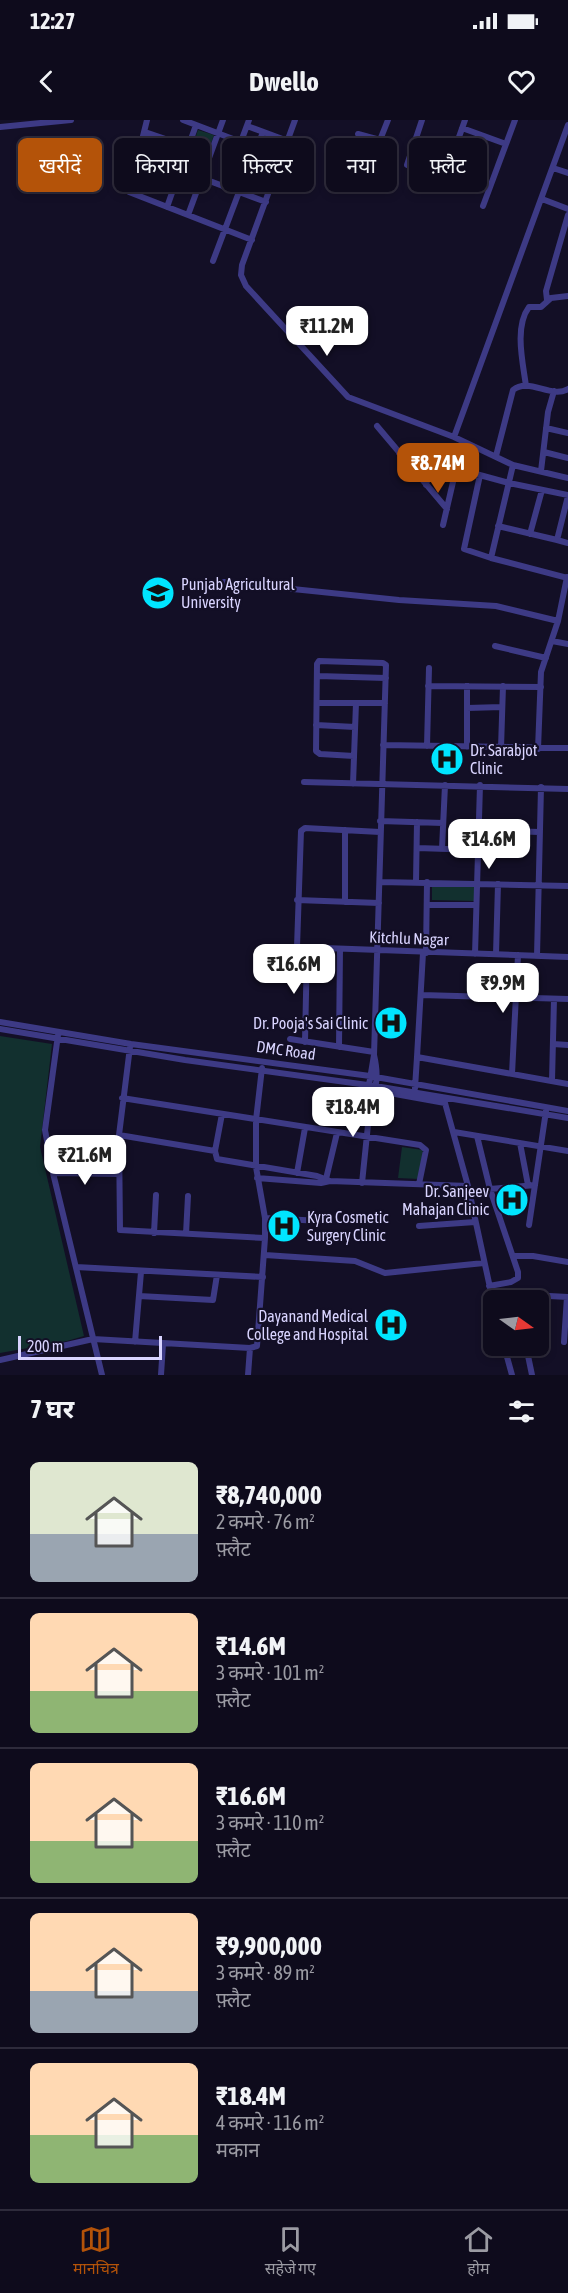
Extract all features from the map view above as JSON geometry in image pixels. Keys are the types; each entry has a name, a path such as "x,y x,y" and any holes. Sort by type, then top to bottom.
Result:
{"street":[{"path":"0,127 71,120"},
{"path":"143,138 147,120"},
{"path":"183,120 231,138"},
{"path":"210,154 223,120"},
{"path":"289,138 295,120"},
{"path":"358,134 380,140 388,120"},
{"path":"407,165 422,120"},
{"path":"458,138 465,120"},
{"path":"483,206 515,120"},
{"path":"242,138 248,123 280,138"},
{"path":"192,138 196,125"},
{"path":"454,437 568,125"},
{"path":"462,128 506,144"},
{"path":"145,132 161,138"},
{"path":"261,138 263,132"},
{"path":"553,168 568,174"},
{"path":"129,192 252,240"},
{"path":"167,207 172,192"},
{"path":"188,215 196,192"},
{"path":"213,261 239,192 266,202"},
{"path":"269,192 242,265 244,282 345,394 454,437 513,465 568,478"},
{"path":"542,199 568,209"},
{"path":"547,300 546,291 568,215"},
{"path":"526,386 522,357 523,319 528,307 540,308 547,300 568,296"},
{"path":"496,456 511,395 517,387 526,386 563,392 568,389"},
{"path":"541,471 546,428 554,391"},
{"path":"376,426 447,509"},
{"path":"546,428 568,433"},
{"path":"544,452 568,458"},
{"path":"399,453 509,483 568,496 556,540"},
{"path":"426,485 432,462"},
{"path":"490,558 513,465"},
{"path":"443,525 456,469"},
{"path":"480,475 464,549 490,558 568,577 558,621 541,672 538,749"},
{"path":"530,534 542,489"},
{"path":"498,526 568,543"},
{"path":"224,582 399,600 485,605 558,621"},
{"path":"552,640 568,644"},
{"path":"495,646 546,658"},
{"path":"354,756 318,753 316,749 319,661 385,663 380,903 373,1077 362,1183"},
{"path":"427,746 429,668"},
{"path":"318,676 386,678"},
{"path":"428,686 541,687"},
{"path":"467,686 467,747"},
{"path":"501,748 503,686"},
{"path":"317,703 385,703"},
{"path":"353,784 356,703"},
{"path":"467,708 502,707"},
{"path":"316,725 355,728"},
{"path":"383,745 568,748"},
{"path":"304,782 568,789"},
{"path":"442,849 445,785"},
{"path":"475,954 480,785"},
{"path":"537,956 541,787"},
{"path":"380,821 443,823"},
{"path":"416,882 417,822"},
{"path":"305,1042 307,948 299,948 296,943 300,834 303,829 380,832"},
{"path":"345,830 345,902"},
{"path":"479,830 539,832"},
{"path":"417,848 478,850"},
{"path":"380,882 568,886"},
{"path":"415,1092 425,953 427,882"},
{"path":"496,954 498,884"},
{"name":"Kitchlu Nagar","path":"297,900 380,903"},
{"path":"427,905 476,904"},
{"name":"Kitchlu Nagar","path":"307,948 568,957"},
{"path":"339,1047 340,949"},
{"path":"512,1074 518,956"},
{"path":"421,995 568,999"},
{"path":"552,1081 554,999"},
{"path":"0,1022 57,1035"},
{"path":"0,1029 57,1035 130,1047 443,1102 446,1105 468,1186 490,1290"},
{"path":"57,1035 45,1130 53,1173 102,1375"},
{"path":"290,1039 374,1054"},
{"path":"552,1044 568,1045"},
{"path":"130,1047 119,1135 120,1230 265,1238"},
{"name":"DMC Road","path":"130,1047 263,1061 373,1077 546,1111 568,1111"},
{"path":"417,1057 568,1084"},
{"path":"0,1360 93,1339 255,1347 258,1343 265,1255 265,1218 256,1167 256,1120 263,1061"},
{"path":"372,1089 415,1092 546,1111 568,1118"},
{"path":"122,1098 424,1146 426,1150 419,1184"},
{"path":"529,1225 532,1185 546,1111"},
{"path":"222,1114 215,1151 218,1160 328,1180 468,1186"},
{"path":"297,1173 305,1128"},
{"path":"328,1180 337,1132"},
{"path":"454,1132 568,1151"},
{"path":"119,1135 215,1151"},
{"path":"477,1136 490,1189 518,1272 516,1280 489,1286"},
{"path":"520,1143 532,1185"},
{"path":"53,1173 118,1174"},
{"path":"257,1178 321,1183 328,1180"},
{"path":"469,1194 490,1189 532,1185"},
{"path":"154,1233 156,1195"},
{"path":"186,1234 188,1196"},
{"path":"265,1218 321,1221"},
{"path":"419,1226 475,1222"},
{"path":"265,1255 355,1261 385,1273 484,1263"},
{"path":"513,1256 533,1256 568,1262"},
{"path":"76,1267 263,1277"},
{"path":"135,1342 141,1272"},
{"path":"139,1296 213,1300 217,1275"},
{"path":"549,1296 567,1297 564,1342"},
{"path":"161,1375 163,1344"},
{"path":"248,1375 250,1348"},
{"path":"507,1356 512,1375"},
{"path":"528,1356 532,1375"}],"green space":[{"path":"198,130 214,135 210,146 210,138 195,138"},
{"path":"432,884 475,885 474,901 432,900"},
{"path":"0,1036 52,1044 40,1147 84,1336 0,1353"},
{"path":"402,1147 423,1150 419,1179 398,1178"}],"place":[{"name":"Punjab Agricultural University","path":"158,593"},
{"name":"Dr. Sarabjot Clinic","path":"447,759"},
{"name":"Dr. Pooja's Sai Clinic","path":"391,1023"},
{"name":"Dr. Sanjeev Mahajan Clinic","path":"512,1200"},
{"name":"Kyra Cosmetic Surgery Clinic","path":"284,1226"},
{"name":"Dayanand Medical College and Hospital","path":"391,1325"}]}
